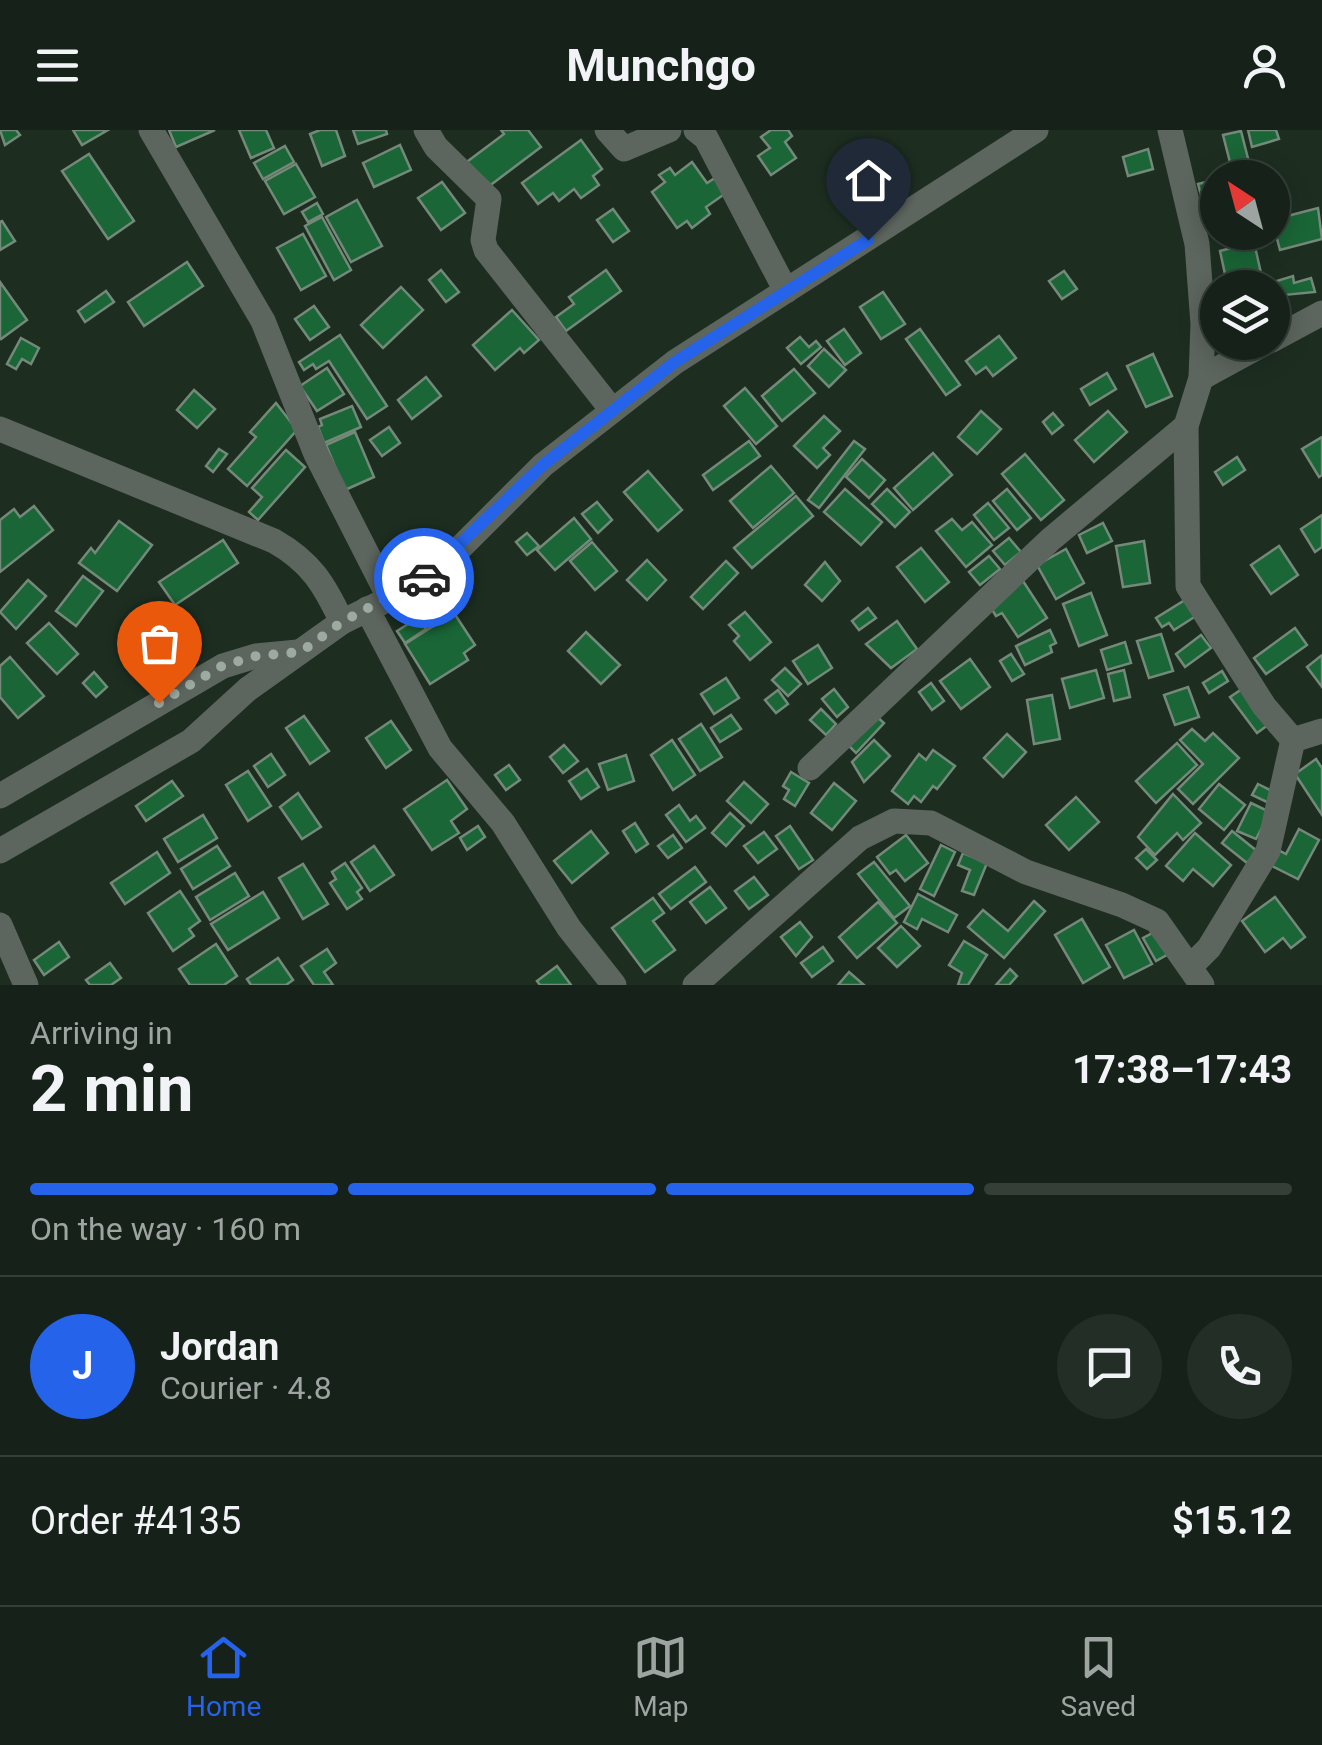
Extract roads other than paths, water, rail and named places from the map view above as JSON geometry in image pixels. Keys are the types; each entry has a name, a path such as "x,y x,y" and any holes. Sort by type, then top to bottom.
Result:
{"street":[{"path":"151,130 263,321 440,748 503,824 569,928 614,985"},
{"path":"426,130 436,146 489,198 483,240 486,250 612,410"},
{"path":"607,130 624,149 669,130"},
{"path":"696,130 706,138 786,291"},
{"path":"0,851 191,741 248,689 342,622 449,559 522,484 675,362 1036,130"},
{"path":"695,985 878,826 910,819 931,824 1026,872 1157,921 1196,975 1268,851 1293,740 1219,641 1188,586 1186,426 1202,378 1197,244 1170,130"},
{"path":"1290,330 1322,313"},
{"path":"1202,378 1235,360"},
{"path":"810,768 1050,540 1186,426"},
{"path":"0,430 274,541 303,558 320,575 342,622"},
{"path":"0,796 222,666 256,656 301,652"},
{"path":"1293,740 1322,731"},
{"path":"0,925 26,985"}]}
